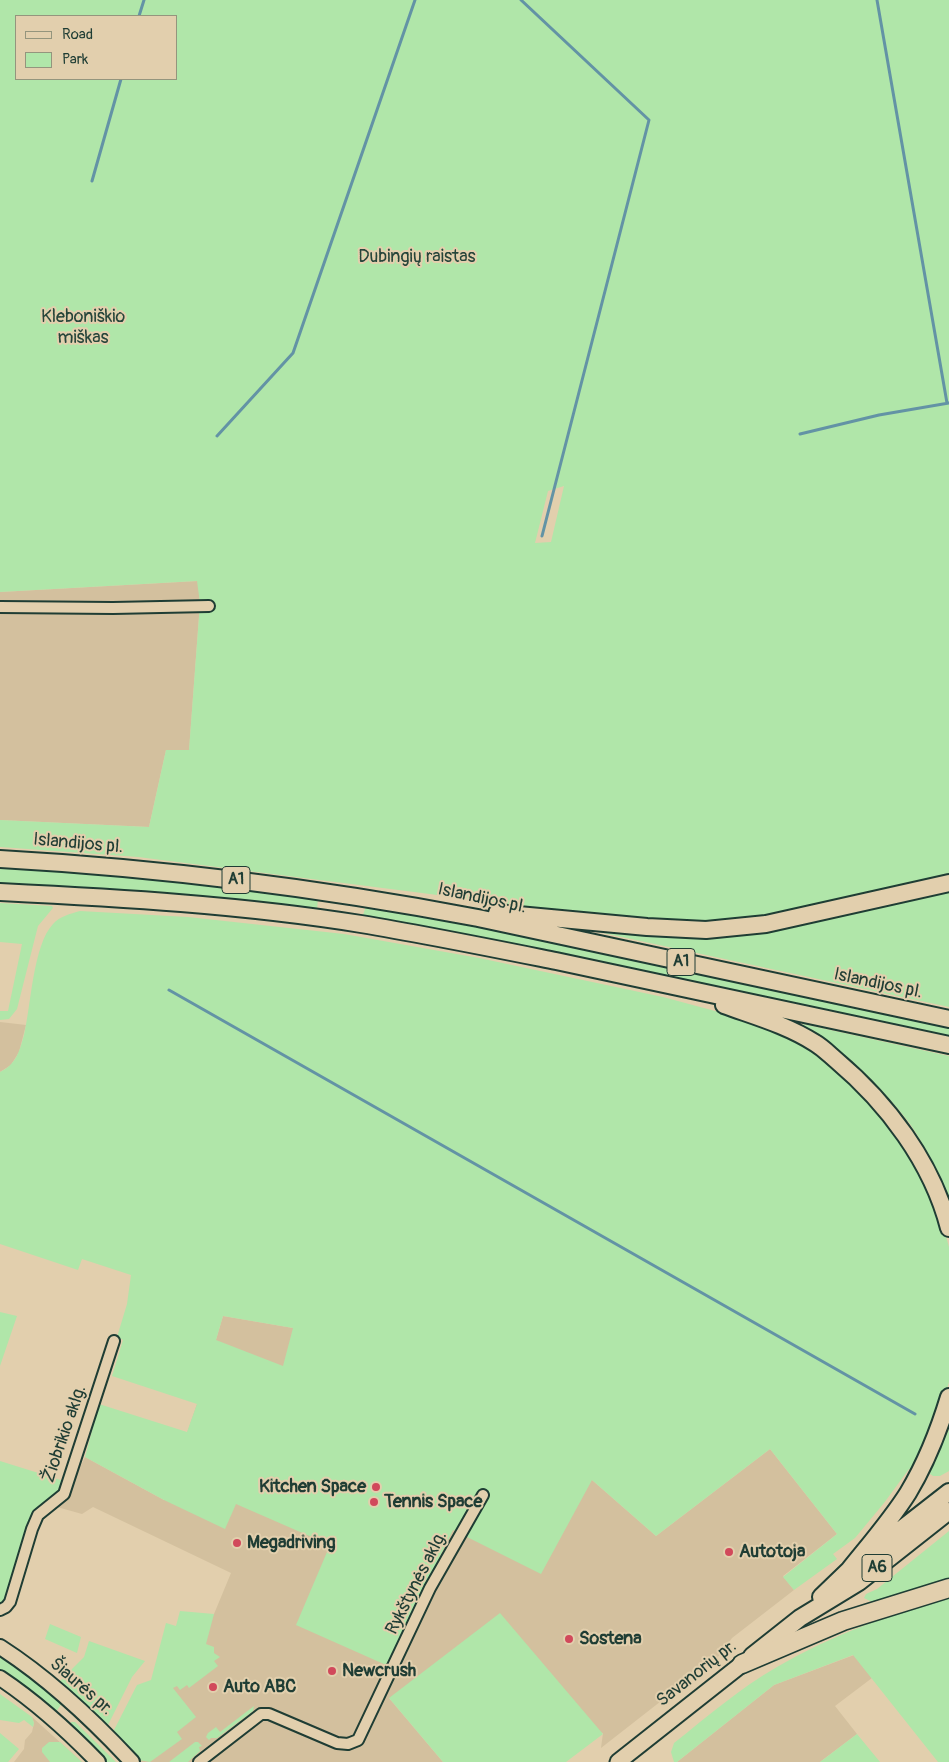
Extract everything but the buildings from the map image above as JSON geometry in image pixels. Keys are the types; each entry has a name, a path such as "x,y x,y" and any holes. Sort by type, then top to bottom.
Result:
{"highway":[{"name":"Islandijos pl.","path":"0,859 58,862 212,877 414,906 949,1019"},
{"path":"414,906 647,927 706,930 766,924 949,883"},
{"name":"A1","path":"0,892 193,904 315,918 445,939 949,1044"},
{"path":"663,983 782,1026 816,1043 873,1094 898,1125 929,1174 949,1228"},
{"path":"849,1570 896,1510 918,1476 935,1438 949,1397"},
{"name":"Savanorių pr.","path":"742,1664 800,1618 849,1570 949,1492"},
{"name":"Savanorių pr.","path":"800,1618 859,1582 949,1511"},
{"path":"742,1664 842,1621 949,1588"}],"main road":[{"name":"Šiaurės pr.","path":"0,1647 40,1676 84,1714 132,1762"},
{"name":"Savanorių pr.","path":"618,1762 742,1664"},
{"path":"0,1678 56,1722 98,1762"},
{"path":"56,1722 69,1715 84,1714"}],"street":[{"path":"0,607 113,608 209,606"},
{"name":"Žiobrikio aklg.","path":"0,1610 10,1602 38,1515 64,1494 114,1341"},
{"name":"Rykštynės aklg.","path":"199,1762 261,1714 269,1714 337,1743 348,1744 358,1740 430,1588 483,1495"}],"shaded area":[{"path":"198,581 200,603 189,751 166,750 149,827 0,820 0,592"},
{"path":"0,1022 26,1025 19,1052 11,1065 0,1072"},
{"path":"223,1316 293,1328 592,1480 656,1536 770,1449 837,1534 783,1576 794,1590 732,1638 720,1655 601,1748 603,1733 389,1698 443,1762 141,1762 113,1732 214,1614 231,1573 93,1507 82,1514 57,1507 71,1494 76,1476 85,1457 164,1500 197,1404"},
{"path":"854,1655 872,1678 835,1706 857,1734 820,1762 677,1762 774,1685"},
{"path":"32,1717 82,1762 14,1762 24,1749 25,1740 32,1732 34,1723"}],"green space":[{"path":"0,0 949,0 949,876 774,915 680,925 636,921 138,857 0,847 0,820 149,827 166,750 189,750 200,603 197,581 0,592","holes":["564,486 551,542 535,543 548,491"]},
{"path":"0,867 197,882 318,898 317,911 187,896 0,883"},
{"path":"949,887 949,1007 589,930 683,935"},
{"path":"0,903 52,906 53,908 38,926 17,1009 9,1019 0,1020 0,1011 8,1011 22,944 0,942"},
{"path":"366,906 446,919 949,1027 949,1037 516,944 368,919 363,915"},
{"path":"80,911 188,917 344,934 479,958 663,997 715,1011 768,1027 830,1063 895,1128 937,1205 949,1247 949,1382 939,1418 916,1471 909,1469 855,1538 833,1554 837,1559 794,1590 783,1577 837,1534 770,1449 656,1536 592,1480 541,1574 453,1530 386,1665 296,1625 330,1545 236,1504 225,1529 164,1500 85,1457 99,1404 187,1432 197,1404 112,1376 123,1340 117,1337 127,1304 131,1275 82,1259 78,1270 0,1244 0,1072 12,1063 21,1046 37,961 46,934 59,919","holes":["223,1316 293,1328 283,1366 216,1340"]},
{"path":"803,1024 949,1056 949,1198 923,1144 892,1102 856,1068 803,1027"},
{"path":"0,1312 17,1316 0,1366"},
{"path":"949,1429 949,1471 940,1476 933,1476 930,1474 931,1467"},
{"path":"0,1461 64,1481 54,1496 31,1519 6,1597 0,1604"},
{"path":"949,1531 949,1580 879,1601 870,1601 864,1598 866,1594 877,1589"},
{"path":"949,1596 949,1762 938,1762 853,1655 774,1685 677,1762 674,1762 671,1752 674,1743 763,1675 840,1635 883,1618"},
{"path":"180,1611 214,1614 206,1644 214,1647 214,1653 220,1657 214,1661 218,1666 189,1688 187,1685 180,1690 177,1686 173,1688 196,1717 177,1732 182,1739 150,1762 139,1760 113,1732 137,1685 151,1680 166,1623 176,1626"},
{"path":"500,1613 603,1734 566,1762 443,1762 389,1698"},
{"path":"50,1624 81,1637 77,1653 45,1639"},
{"path":"89,1641 145,1661 132,1677 107,1727 58,1683 84,1657"},
{"path":"0,1656 61,1701 62,1703 56,1712 14,1679 0,1671"},
{"path":"0,1694 32,1717 33,1727 24,1720 19,1723 0,1720"},
{"path":"254,1706 253,1711 217,1738 209,1740 206,1737 216,1727 220,1732"},
{"path":"71,1722 75,1722 116,1762 107,1762 71,1726"},
{"path":"0,1733 19,1749 8,1762 0,1762"},
{"path":"857,1734 880,1762 820,1762"},
{"path":"49,1742 60,1742 82,1762 50,1762 42,1752 42,1748"},
{"path":"195,1742 202,1746 199,1747 200,1751 188,1762 169,1762"}],"waterway":[{"path":"139,15 144,0"},
{"path":"217,436 293,353 415,0"},
{"path":"521,0 649,120 542,536"},
{"path":"877,0 947,403"},
{"path":"92,181 121,80"},
{"path":"800,434 879,415 949,403"},
{"path":"169,990 915,1414"}],"place":[{"name":"Kitchen Space","path":"376,1487"},
{"name":"Tennis Space","path":"374,1502"},
{"name":"Megadriving","path":"237,1543"},
{"name":"Autotoja","path":"729,1552"},
{"name":"Sostena","path":"569,1639"},
{"name":"Newcrush","path":"332,1671"},
{"name":"Auto ABC","path":"213,1687"}],"park label":[{"name":"Dubingių raistas","path":"417,257"},
{"name":"Kleboniškio miškas","path":"83,327"}]}
